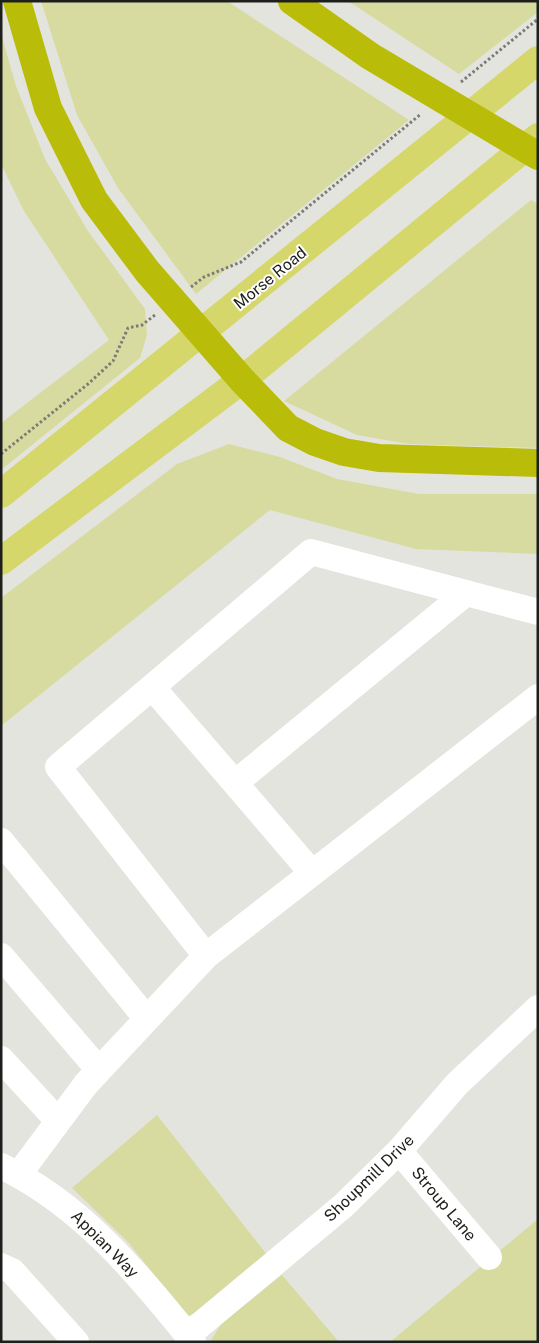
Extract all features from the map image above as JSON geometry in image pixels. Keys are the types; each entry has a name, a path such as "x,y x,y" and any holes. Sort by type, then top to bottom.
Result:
{"highway":[{"path":"17,1 48,108 94,200 148,272 242,380 288,428 314,442 344,452 379,458 538,463"},
{"path":"292,1 370,56 538,156"}],"main road":[{"name":"Morse Road","path":"1,494 202,334 538,60"},
{"path":"1,561 242,380 538,138"}],"street":[{"path":"206,956 58,767 311,552 538,612"},
{"path":"235,783 466,593"},
{"path":"152,687 312,873"},
{"path":"10,1170 58,1121 99,1070 206,956 538,697"},
{"path":"1,841 147,1018"},
{"path":"1,956 99,1070"},
{"name":"Shoupmill Drive","path":"191,1338 343,1206 399,1151 457,1084 538,1008"},
{"path":"1,1060 58,1121"},
{"name":"Stroup Lane","path":"399,1151 489,1257"},
{"name":"Appian Way","path":"10,1170 60,1200 94,1229 191,1338"},
{"path":"1,1266 12,1271 76,1342"}],"path":[{"path":"454,87 538,19"},
{"path":"1,454 88,384 113,361 128,328 142,326 204,277 241,262 424,112"}],"green space":[{"path":"41,1 227,1 409,120 196,294 118,188 77,115"},
{"path":"348,1 538,1 538,12 459,74"},
{"path":"1,33 16,86 45,159 88,231 145,309 147,335 140,358 1,470 1,423 109,340 24,211 1,164"},
{"path":"531,200 538,204 538,448 409,444 357,435 284,401"},
{"path":"229,444 280,457 337,479 419,494 538,494 538,554 416,549 270,510 1,726 1,598 177,464"},
{"path":"157,1115 268,1256 202,1311 187,1316 128,1242 72,1188"},
{"path":"538,1219 538,1342 390,1342"},
{"path":"282,1275 339,1342 210,1342 221,1324"}]}
